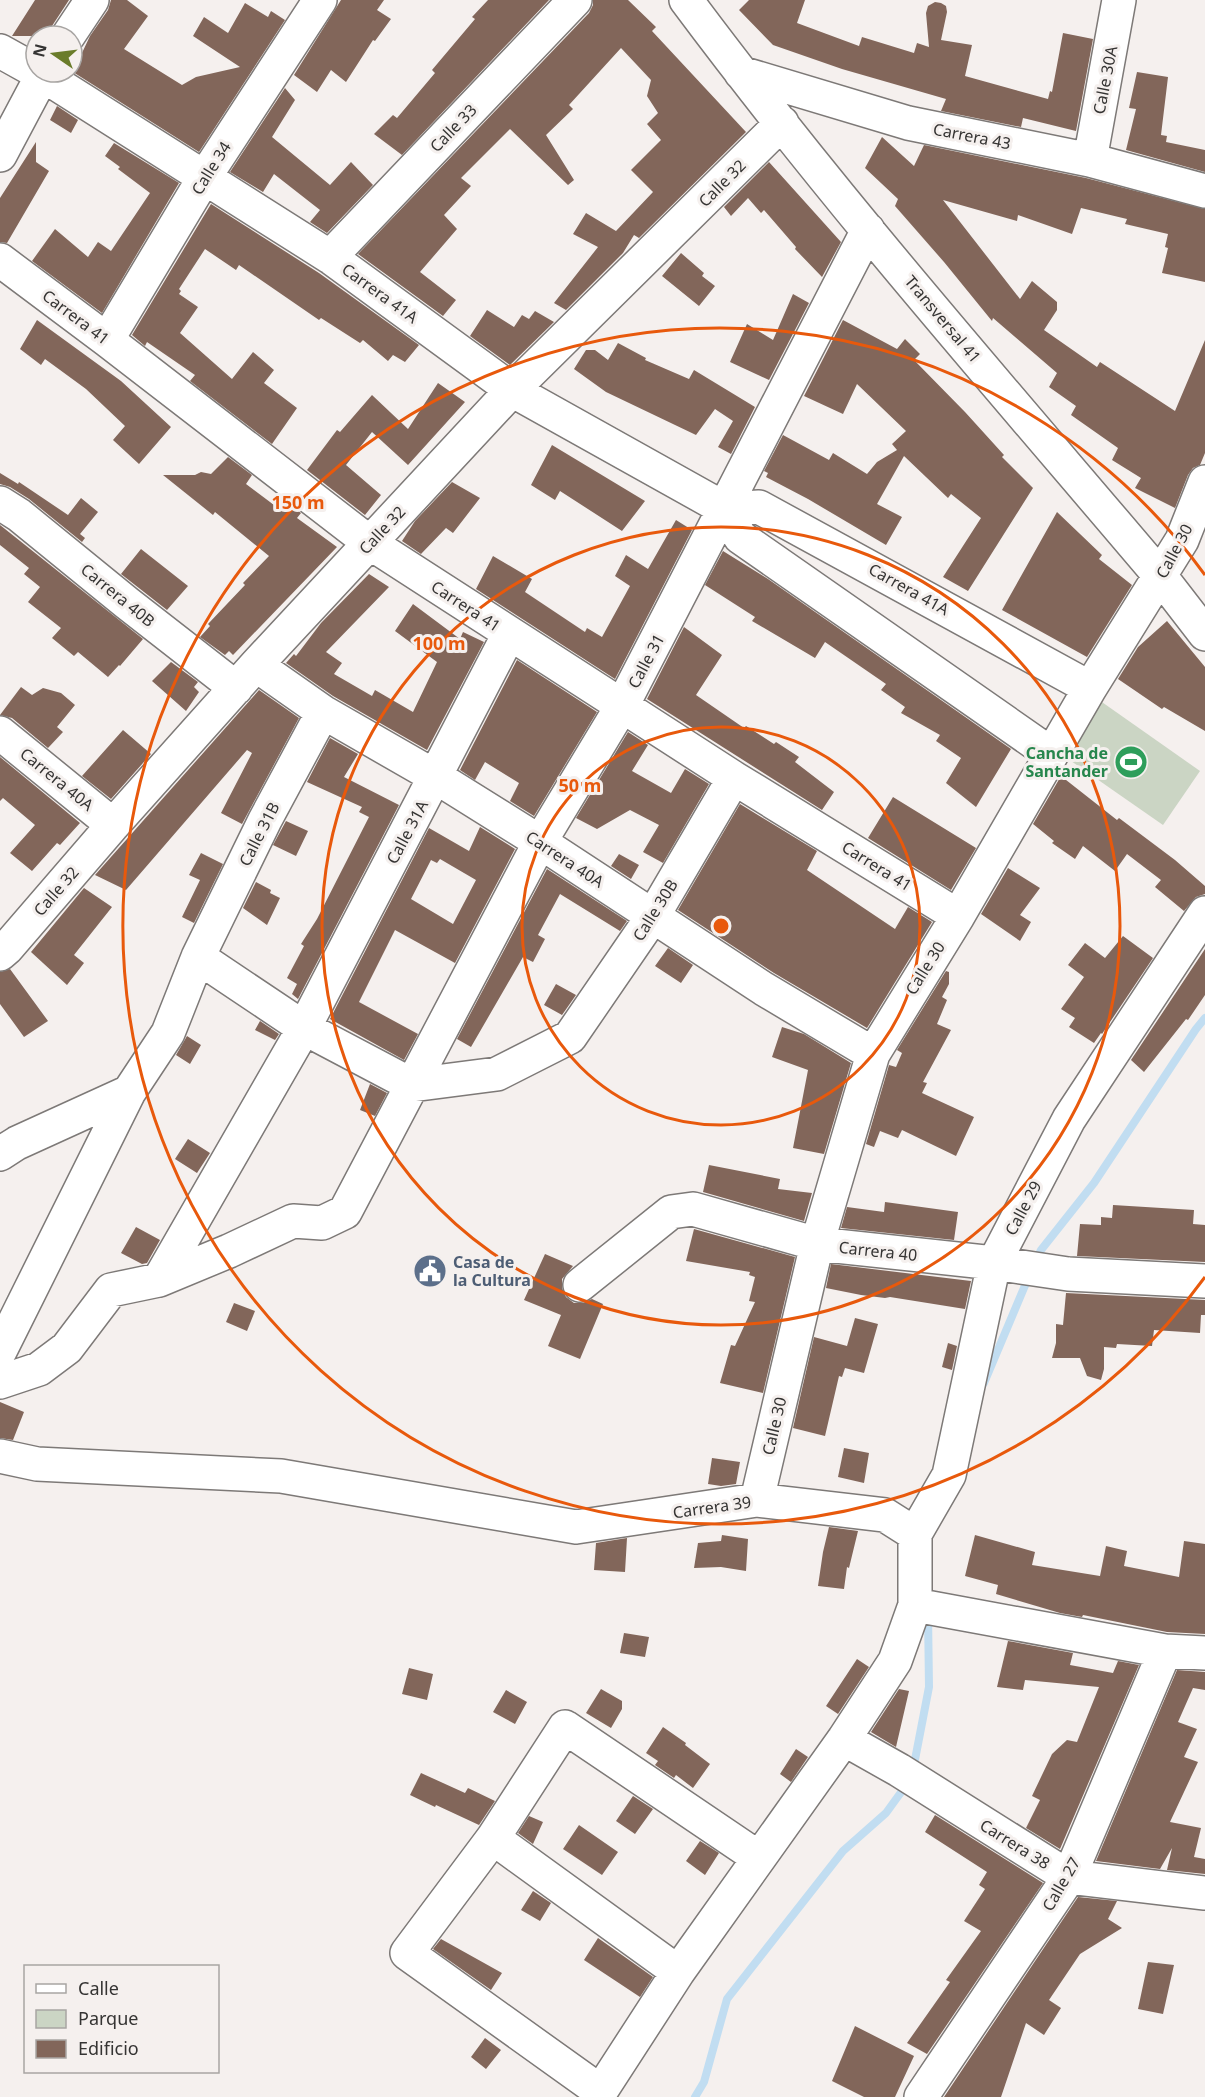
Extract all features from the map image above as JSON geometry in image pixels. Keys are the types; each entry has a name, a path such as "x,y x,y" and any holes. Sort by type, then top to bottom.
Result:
{"street":[{"path":"76,24 92,0"},
{"name":"Calle 34","path":"107,340 204,177 320,0"},
{"name":"Calle 33","path":"330,257 575,0"},
{"name":"Transversal 41","path":"686,0 741,73 868,230 1161,577 1205,633"},
{"name":"Calle 30A","path":"1090,160 1119,0"},
{"name":"Carrera 41A","path":"0,51 24,64"},
{"name":"Carrera 43","path":"741,73 908,123 1090,160 1205,191"},
{"path":"0,155 34,84"},
{"name":"Carrera 41A","path":"59,84 330,257 512,390 725,509 759,507 1090,688"},
{"name":"Calle 32","path":"0,954 246,676 512,390 782,123"},
{"name":"Calle 31","path":"0,1382 39,1369 67,1348 111,1290 159,1280 293,1221 322,1223 345,1212 540,842 622,706 868,230"},
{"name":"Carrera 41","path":"0,260 370,543 734,778 957,915"},
{"name":"Calle 30","path":"757,1500 817,1244 873,1054 1090,688 1161,577 1194,542 1205,482"},
{"name":"Carrera 40B","path":"0,502 127,603 246,676"},
{"path":"725,509 740,537 1051,754"},
{"name":"Calle 31A","path":"159,1280 304,1028 509,634"},
{"name":"Carrera 40A","path":"246,676 323,712 436,777 540,842 764,989 873,1054"},
{"name":"Calle 31B","path":"0,1351 129,1092 168,1032 198,957 265,820 323,712"},
{"name":"Carrera 40A","path":"0,733 113,825"},
{"name":"Calle 30B","path":"412,1085 497,1074 570,1037 653,916 734,778"},
{"name":"Calle 29","path":"915,1534 949,1475 1000,1264 1070,1119 1205,913"},
{"path":"198,957 304,1028 412,1085"},
{"path":"0,1154 17,1143 129,1092"},
{"name":"Carrera 40","path":"580,1285 671,1212 693,1209 817,1244 1000,1264 1068,1274 1205,1281"},
{"name":"Carrera 39","path":"0,1456 37,1464 281,1476 576,1527 757,1500 885,1515 915,1534"},
{"path":"759,1858 565,1726 492,1838 407,1953 599,2095 678,1972 844,1739 895,1661 915,1605 915,1534"},
{"path":"915,1605 1165,1651 1205,1653"},
{"name":"Calle 27","path":"921,2097 1069,1877 1165,1651"},
{"name":"Carrera 38","path":"844,1739 899,1770 1069,1877 1205,1893"},
{"path":"492,1838 678,1972"}],"green space":[{"name":"Cancha de Santander","path":"1099,700 1200,771 1163,825 1061,754"}],"building":[{"path":"35,0 69,0 53,24 24,24 24,36 12,36"},
{"path":"111,0 127,0 148,16 124,49 182,85 196,77 240,67 193,36 204,17 228,33 245,3 268,17 271,11 285,20 199,152 84,79 84,49 108,10"},
{"path":"341,0 384,0 377,10 391,19 375,41 373,40 346,82 331,70 317,92 294,75"},
{"path":"488,0 549,0 402,155 374,134 393,115 397,118 435,73 432,70 475,19 472,17"},
{"path":"593,0 628,0 656,27 652,31 746,132 639,238 634,235 623,253 566,310 554,303 598,247 573,234 586,213 616,231 653,192 631,170 661,140 647,124 658,113 647,96 651,80 621,48 569,105 573,109 546,135 574,180 568,185 510,129 461,178 471,186 444,215 457,229 420,272 456,300 443,316 358,254 589,13"},
{"path":"749,0 805,0 797,23 859,46 862,37 914,53 917,43 929,47 926,13 928,6 935,2 941,3 946,6 947,12 941,40 972,45 965,76 1048,99 1050,91 1052,92 1063,33 1093,39 1076,131 1023,118 1021,127 941,111 946,99 842,69 773,45 739,10"},
{"path":"1137,72 1168,77 1161,135 1167,136 1166,142 1205,150 1205,172 1126,150 1136,109 1129,108"},
{"path":"285,88 295,100 272,137 330,185 351,162 373,185 327,233 310,222 320,210 274,174 263,192 230,172"},
{"path":"57,106 78,120 71,133 50,120"},
{"path":"882,137 914,166 924,145 1086,178 1205,209 1205,282 1162,273 1168,248 1165,247 1168,234 1125,224 1127,219 1081,208 1072,234 1018,215 1017,221 943,200 1020,299 1032,281 1057,302 1057,310 1044,330 1097,367 1100,362 1175,411 1205,340 1205,453 1200,465 1193,468 1188,475 1175,508 1135,488 1141,478 1112,460 1118,448 1071,415 1076,406 1049,387 1057,373 993,318 992,321 895,206 898,199 865,168"},
{"path":"36,142 36,162 49,171 7,243 0,242 0,198"},
{"path":"114,143 179,183 102,313 32,261 55,229 88,257 98,242 111,251 150,193 105,156"},
{"path":"769,162 841,242 822,277 795,249 796,247 764,210 761,213 748,198 731,216 724,207"},
{"path":"211,204 319,273 419,345 405,362 393,355 388,361 363,340 360,343 321,318 319,320 239,265 236,270 205,249 179,289 181,291 179,294 198,307 180,333 232,379 253,352 274,370 264,383 297,408 272,444 190,381 195,375 147,342 145,346 132,335"},
{"path":"681,253 704,273 702,276 715,286 699,306 662,276"},
{"path":"793,294 809,303 769,380 730,362 747,324 773,340"},
{"path":"487,310 514,327 522,315 529,319 535,311 554,322 510,365 470,336"},
{"path":"37,320 121,381 171,427 139,464 113,440 125,426 86,389 45,359 41,365 20,349"},
{"path":"843,320 897,349 905,339 920,354 914,360 965,412 1004,455 1002,457 1033,488 968,591 943,577 981,518 951,494 948,498 904,456 877,504 902,517 886,545 766,477 768,473 764,471 783,435 829,460 833,453 867,474 877,462 897,450 892,444 906,431 857,384 843,414 804,396"},
{"path":"618,343 646,358 645,360 689,379 694,370 755,407 731,454 718,447 733,421 715,409 696,435 606,392 574,369 586,350 595,350 608,360"},
{"path":"438,383 465,402 408,465 372,432 346,465 381,495 365,515 307,470 337,430 340,432 372,395 408,429"},
{"path":"552,445 645,501 622,531 560,491 555,500 531,485"},
{"path":"228,457 252,475 246,484 278,508 284,500 301,513 297,518 337,547 233,655 229,651 225,655 200,637 210,626 208,624 269,556 215,512 213,515 163,475 195,475 201,472 211,474"},
{"path":"0,473 18,484 19,482 68,515 81,498 98,512 80,534 85,538 82,542 29,499 10,487 0,484"},
{"path":"452,482 480,498 453,533 446,528 421,554 402,541 415,521"},
{"path":"1057,512 1102,555 1099,559 1132,585 1087,657 1002,610"},
{"path":"676,520 692,530 615,679 476,589 493,556 532,579 525,592 585,632 587,628 602,637 630,586 615,576 626,555 648,569"},
{"path":"0,525 143,639 108,677 78,652 74,656 52,638 61,628 28,602 40,587 24,574 29,568 0,545"},
{"path":"141,549 188,586 167,610 121,574"},
{"path":"723,551 768,579 1011,749 976,807 946,783 961,758 936,741 940,735 901,713 905,707 881,690 886,684 825,642 815,658 752,621 755,617 705,585"},
{"path":"369,574 389,587 326,652 342,663 334,674 372,696 375,690 413,712 437,662 395,631 413,604 460,639 463,632 484,642 427,750 333,696 286,663 294,654 296,656 321,623"},
{"path":"1167,621 1205,667 1205,731 1164,707 1162,709 1118,679 1138,647"},
{"path":"684,627 722,655 696,695 744,728 746,726 799,757 795,762 834,792 822,810 647,699"},
{"path":"517,660 597,712 534,816 510,801 519,783 485,762 475,780 460,770"},
{"path":"171,662 198,682 194,687 199,692 186,711 152,681"},
{"path":"21,687 32,695 43,688 61,693 75,705 57,727 63,732 48,748 12,718 0,715"},
{"path":"259,690 299,718 242,824 221,813 252,753 247,750 126,890 95,875"},
{"path":"123,730 151,754 111,799 82,776"},
{"path":"628,732 648,745 632,771 671,793 685,769 709,784 663,863 643,852 659,825 630,810 597,829 576,818"},
{"path":"330,738 358,754 344,777 399,805 298,999 292,994 297,984 287,978 304,946 301,944 317,919 369,817 359,812 362,807 307,782"},
{"path":"0,757 80,823 60,845 57,843 32,871 10,853 35,825 3,798 0,801"},
{"path":"1061,776 1117,820 1119,818 1175,860 1205,886 1205,894 1196,897 1184,911 1155,887 1161,880 1127,854 1115,871 1083,846 1075,859 1052,843 1054,841 1033,824"},
{"path":"893,797 976,848 951,890 868,838"},
{"path":"740,804 817,851 807,870 895,929 908,907 932,922 867,1028 774,973 678,910"},
{"path":"286,821 308,831 296,856 273,845"},
{"path":"480,827 515,849 455,963 395,930 359,1002 418,1034 404,1060 330,1019 429,828 469,851","holes":["440,859 476,880 453,924 411,899 431,860 437,863"]},
{"path":"201,853 223,864 194,923 182,917 200,880 189,875"},
{"path":"619,854 639,865 631,879 611,866"},
{"path":"1008,868 1040,888 1020,915 1031,922 1020,941 981,914"},
{"path":"547,869 627,921 620,931 560,894 538,935 545,939 533,962 523,957 471,1047 457,1039"},
{"path":"256,882 280,898 267,925 243,908"},
{"path":"84,888 112,907 74,955 84,963 67,985 31,952"},
{"path":"1123,936 1153,958 1094,1043 1069,1027 1075,1018 1061,1009 1084,977 1068,965 1085,943 1105,958"},
{"path":"668,948 693,965 681,983 655,966"},
{"path":"1205,949 1205,995 1188,1020 1186,1019 1144,1072 1131,1060"},
{"path":"10,969 48,1021 24,1037 0,1004 0,972"},
{"path":"946,971 949,972 949,984 942,997 947,1000 937,1024 951,1030 923,1082 927,1083 922,1093 974,1117 956,1156 902,1130 898,1138 880,1131 874,1147 866,1144 889,1065 896,1067 902,1053 897,1050"},
{"path":"556,984 576,995 562,1015 544,1005"},
{"path":"260,1021 279,1034 275,1040 255,1030"},
{"path":"782,1027 804,1034 851,1063 824,1154 793,1148 808,1070 772,1057"},
{"path":"187,1036 201,1045 190,1064 176,1055"},
{"path":"370,1084 387,1093 375,1116 360,1110"},
{"path":"188,1139 210,1153 197,1173 175,1159"},
{"path":"709,1165 780,1179 778,1189 812,1193 804,1221 703,1192"},
{"path":"885,1202 958,1212 954,1240 841,1228 847,1207 884,1212"},
{"path":"1113,1205 1194,1210 1193,1224 1205,1225 1205,1262 1077,1256 1080,1224 1101,1225 1101,1217 1112,1218"},
{"path":"136,1227 160,1240 147,1263 142,1264 121,1253"},
{"path":"694,1229 795,1257 763,1393 720,1383 731,1345 735,1346 755,1302 749,1301 755,1277 749,1275 750,1272 686,1261"},
{"path":"545,1254 573,1266 562,1279 562,1288 566,1297 574,1303 583,1303 592,1299 603,1304 580,1359 548,1346 561,1315 524,1300"},
{"path":"831,1264 971,1281 965,1309 826,1288"},
{"path":"1066,1293 1205,1300 1205,1315 1201,1315 1200,1333 1154,1330 1152,1346 1117,1344 1116,1348 1104,1347 1104,1369 1101,1380 1087,1376 1080,1358 1052,1358 1056,1343 1056,1324 1063,1325"},
{"path":"234,1303 255,1311 247,1331 226,1322"},
{"path":"855,1318 878,1324 864,1373 845,1368 842,1377 839,1376 825,1436 793,1428 814,1337 847,1346"},
{"path":"948,1343 957,1346 952,1370 942,1367"},
{"path":"0,1402 24,1412 13,1440 0,1438"},
{"path":"844,1448 869,1453 864,1483 838,1477"},
{"path":"712,1458 740,1462 736,1484 721,1486 708,1484"},
{"path":"829,1527 858,1531 849,1568 847,1567 844,1589 818,1586"},
{"path":"722,1535 748,1539 746,1571 721,1567 694,1568 698,1543 721,1541"},
{"path":"975,1535 1035,1552 1032,1565 1100,1576 1106,1546 1127,1551 1124,1566 1179,1577 1184,1541 1205,1544 1205,1634 1167,1632 1083,1615 1082,1617 1060,1613 996,1594 998,1585 965,1576"},
{"path":"627,1538 625,1572 594,1570 596,1543"},
{"path":"624,1633 649,1637 645,1657 620,1653"},
{"path":"1008,1641 1073,1653 1070,1665 1113,1673 1118,1661 1139,1665 1060,1849 1026,1828 1040,1800 1032,1796 1052,1754 1067,1740 1077,1742 1099,1687 1025,1680 1023,1690 997,1687"},
{"path":"857,1659 869,1667 838,1714 826,1706"},
{"path":"409,1668 433,1674 427,1700 402,1694"},
{"path":"1177,1670 1205,1672 1205,1690 1193,1688 1178,1722 1197,1729 1184,1757 1198,1762 1170,1822 1201,1828 1194,1857 1205,1859 1205,1874 1167,1870 1172,1848 1160,1869 1096,1861"},
{"path":"601,1689 622,1701 622,1709 611,1728 586,1713"},
{"path":"899,1689 909,1691 896,1747 871,1732"},
{"path":"506,1690 527,1702 515,1724 493,1712"},
{"path":"663,1727 710,1764 693,1788 676,1775 674,1778 655,1765 658,1761 646,1753"},
{"path":"796,1749 808,1757 791,1782 780,1774"},
{"path":"421,1773 465,1793 468,1788 495,1801 479,1825 410,1795"},
{"path":"633,1796 653,1809 635,1834 616,1821"},
{"path":"935,1815 1043,1883 927,2054 907,2043 950,1982 946,1980 981,1931 964,1921 985,1889 979,1885 987,1872 925,1832"},
{"path":"529,1816 543,1822 533,1844 518,1833"},
{"path":"579,1825 618,1852 602,1875 563,1849"},
{"path":"700,1841 719,1853 705,1875 686,1861"},
{"path":"533,1891 551,1903 540,1921 521,1910"},
{"path":"1078,1897 1117,1901 1108,1919 1122,1928 1080,1954 1049,2000 1061,2008 1044,2035 1026,2023 1001,2097 944,2097"},
{"path":"598,1938 653,1977 640,1997 584,1960"},
{"path":"441,1939 502,1973 491,1990 433,1949"},
{"path":"1148,1962 1174,1965 1163,2014 1138,2009"},
{"path":"855,2026 914,2056 895,2097 864,2097 832,2081"},
{"path":"485,2038 501,2050 486,2069 471,2057"}],"waterway":[{"path":"1036,1261 1041,1250 1094,1183 1205,1018"},
{"path":"984,1383 1029,1276"},
{"path":"913,1770 929,1687 928,1613"},
{"path":"695,2097 704,2082 727,1999 843,1851 886,1813 907,1784"}],"place":[{"name":"Cancha de Santander","path":"1131,762"},
{"name":"Casa de la Cultura","path":"430,1271"}]}
